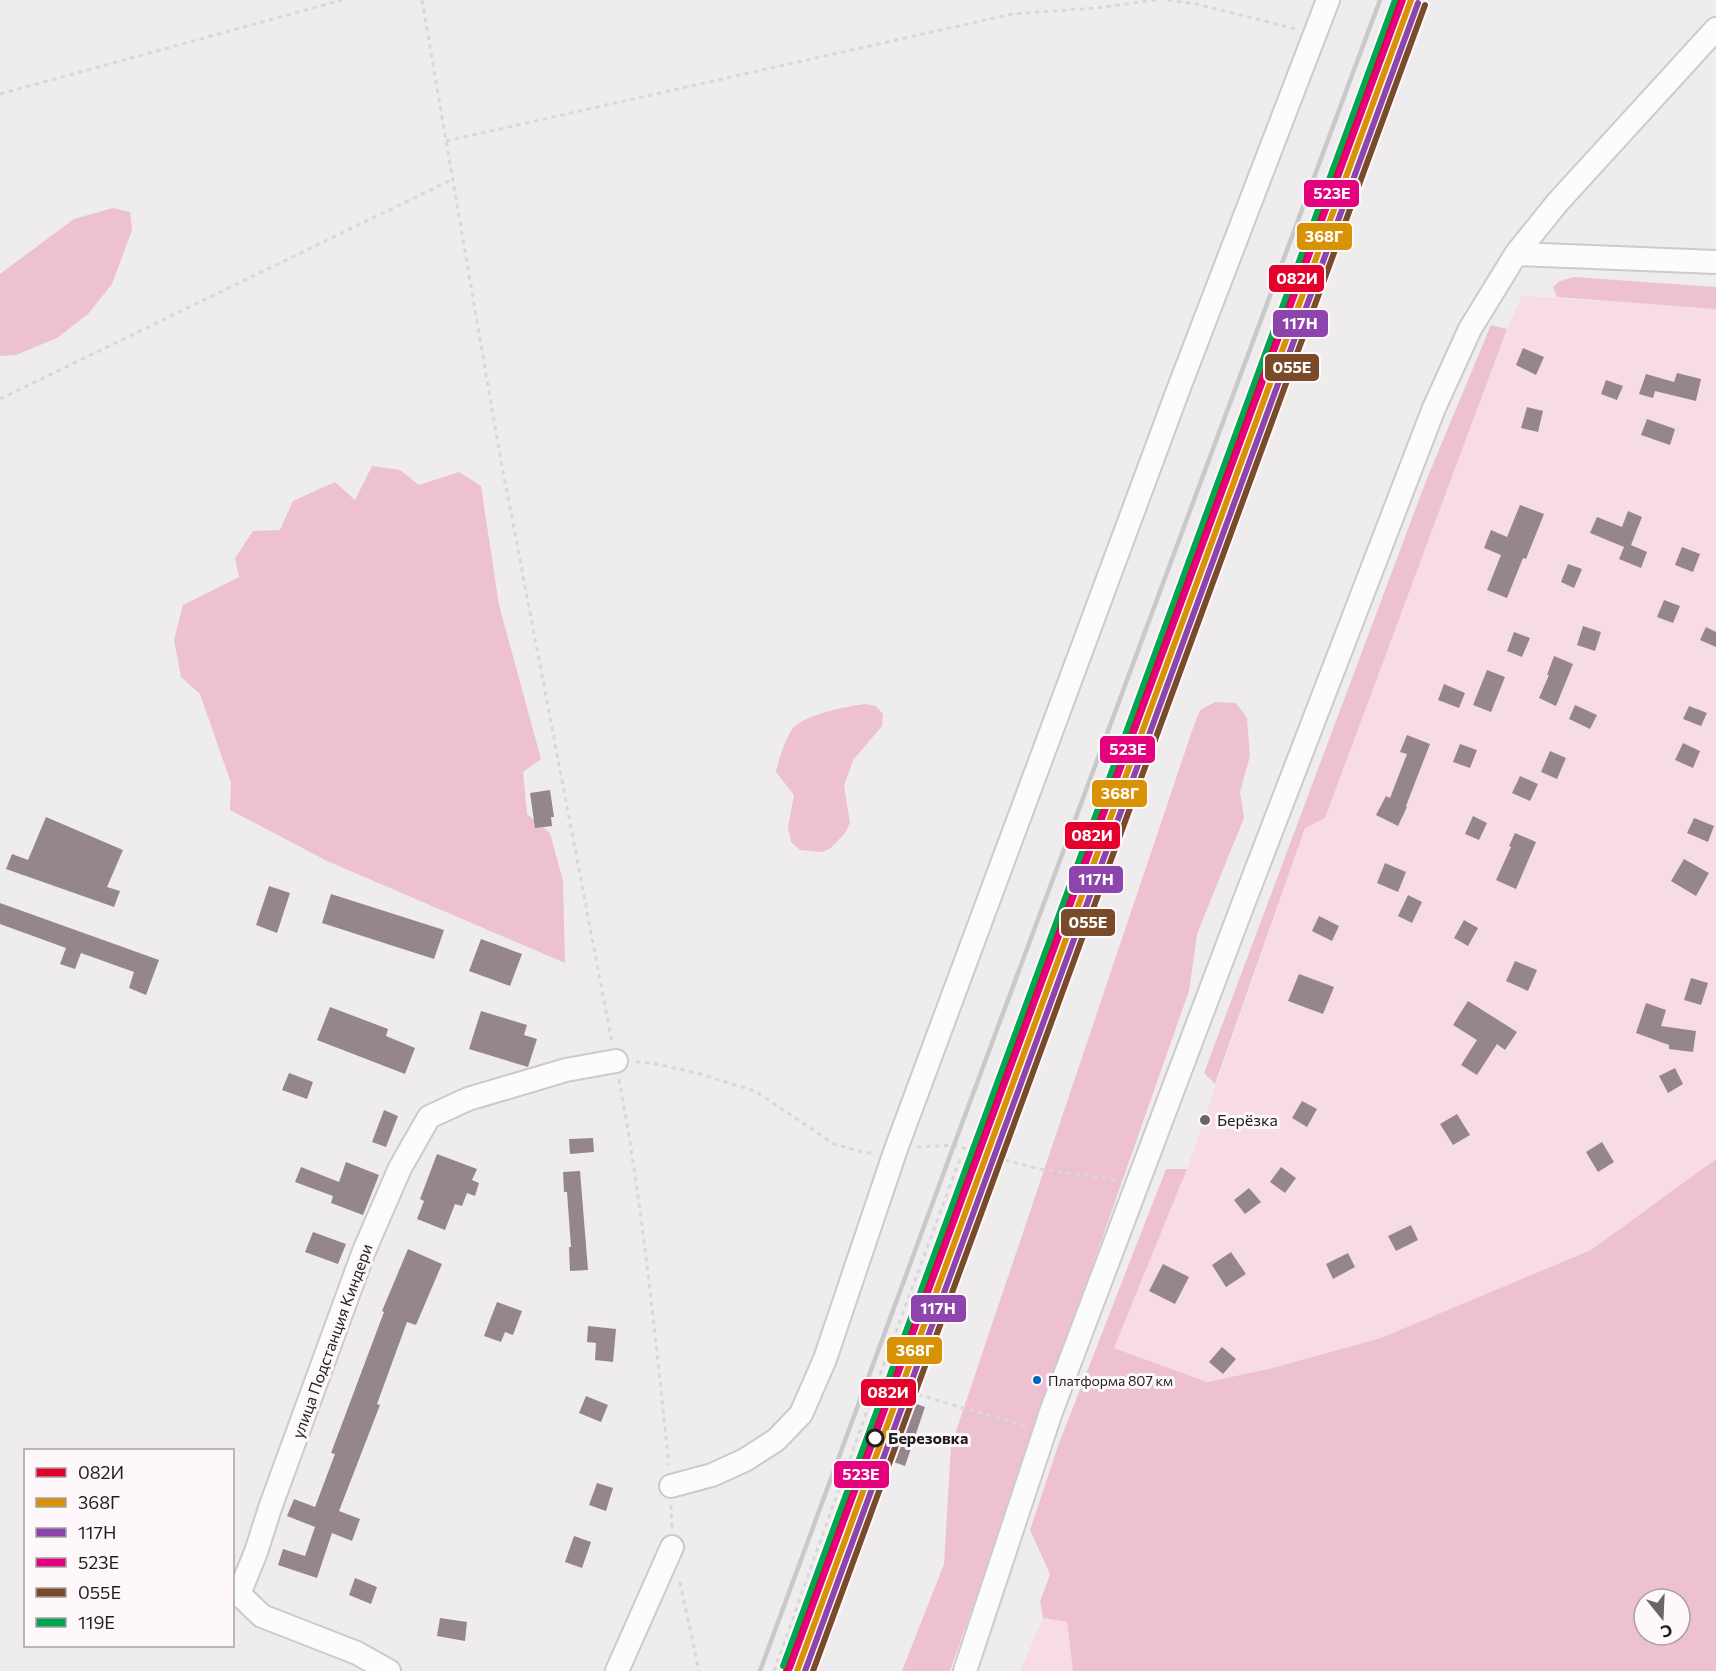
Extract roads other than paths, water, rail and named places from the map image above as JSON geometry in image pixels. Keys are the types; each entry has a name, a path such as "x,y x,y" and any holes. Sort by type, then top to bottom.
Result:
{"street":[{"path":"671,1486 712,1475 745,1460 776,1440 801,1414 825,1359 896,1149 1180,385 1328,0"},
{"path":"965,1671 1044,1431 1434,408 1470,329 1516,254 1557,202 1716,29"},
{"path":"1516,254 1716,262"},
{"name":"улица Подстанция Киндери","path":"389,1671 357,1653 262,1616 239,1594 364,1251 400,1168 429,1116 468,1100 566,1070 616,1061"},
{"path":"617,1671 672,1547"}],"railway":[{"path":"760,1671 1380,0"}],"place":[{"name":"Берёзка","path":"1205,1120"},
{"name":"Платформа 807 км","path":"1037,1380"},
{"name":"Березовка","path":"875,1438"}]}
